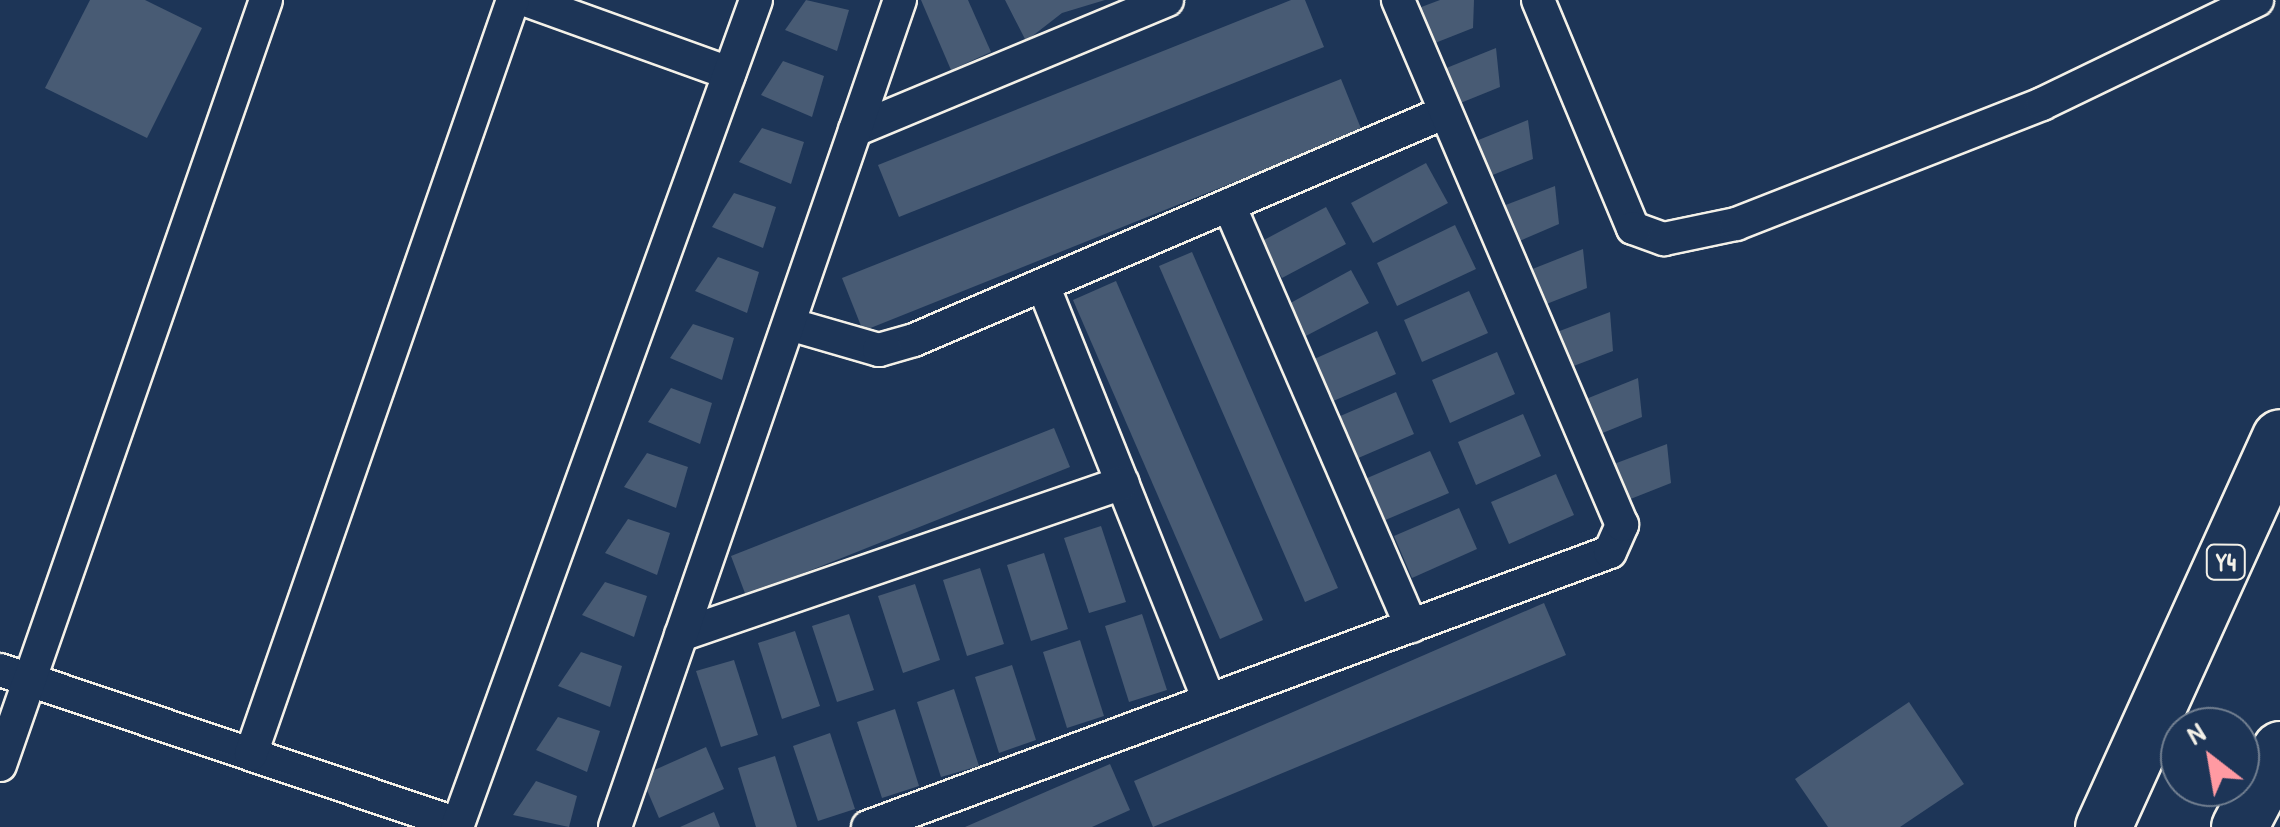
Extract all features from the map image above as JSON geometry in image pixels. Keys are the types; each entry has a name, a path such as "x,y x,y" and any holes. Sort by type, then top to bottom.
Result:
{"highway":[{"name":"Y4","path":"2103,827 2280,437"},
{"path":"2088,827 2169,686"},
{"path":"2239,827 2280,750"},
{"path":"2276,827 2280,815"}],"street":[{"path":"0,765 14,675 266,0"},
{"path":"251,754 513,0"},
{"path":"526,0 729,74"},
{"path":"14,675 457,826 756,0"},
{"path":"616,827 900,0"},
{"path":"855,130 1167,0"},
{"path":"868,827 1610,552 1622,525 1398,0"},
{"path":"1538,0 1633,228 1664,239 1736,224 2042,104 2257,0"},
{"path":"789,324 878,350 1043,285 1443,112"},
{"path":"1229,206 1411,626"},
{"path":"1043,285 1209,700"},
{"path":"681,636 1123,484"}],"building":[{"path":"90,0 145,0 202,28 147,138 45,88"},
{"path":"806,0 849,10 837,51 785,30"},
{"path":"921,0 968,0 991,52 951,70"},
{"path":"1005,0 1105,0 1062,13 1026,41"},
{"path":"1291,0 1305,0 1324,47 899,217 878,165"},
{"path":"1440,0 1474,0 1473,28 1430,45 1416,9"},
{"path":"1496,48 1500,87 1458,104 1444,69"},
{"path":"783,61 824,76 812,117 761,95"},
{"path":"1341,79 1362,131 863,331 842,278"},
{"path":"1528,120 1533,159 1490,176 1476,141"},
{"path":"762,128 804,142 791,184 739,162"},
{"path":"1426,163 1448,203 1373,243 1351,203"},
{"path":"1555,186 1559,224 1517,242 1503,206"},
{"path":"734,193 776,207 763,248 712,227"},
{"path":"1326,207 1346,244 1282,278 1262,241"},
{"path":"1455,225 1476,269 1397,306 1377,263"},
{"path":"1583,249 1587,288 1544,305 1530,270"},
{"path":"1192,252 1338,588 1305,602 1159,266"},
{"path":"718,257 759,272 747,313 695,291"},
{"path":"1351,270 1369,303 1302,338 1285,306"},
{"path":"1116,281 1263,620 1220,639 1073,300"},
{"path":"1469,291 1488,333 1422,362 1404,320"},
{"path":"1610,312 1613,351 1571,367 1557,332"},
{"path":"693,324 734,338 722,380 670,358"},
{"path":"1377,331 1396,374 1331,402 1312,360"},
{"path":"1497,352 1515,394 1450,423 1432,380"},
{"path":"1638,378 1642,417 1600,434 1586,399"},
{"path":"671,388 712,403 700,444 648,422"},
{"path":"1396,392 1414,434 1349,462 1331,420"},
{"path":"1523,414 1541,456 1476,485 1458,442"},
{"path":"1054,428 1070,467 746,596 731,556"},
{"path":"1667,444 1671,483 1628,500 1614,464"},
{"path":"1430,451 1449,493 1383,521 1365,479"},
{"path":"647,453 688,467 676,508 624,487"},
{"path":"1556,474 1574,515 1509,544 1491,502"},
{"path":"1459,508 1477,549 1412,578 1394,536"},
{"path":"628,519 670,533 657,575 605,553"},
{"path":"1101,526 1126,602 1089,613 1064,538"},
{"path":"1044,553 1068,629 1031,641 1007,565"},
{"path":"980,568 1004,644 967,656 943,580"},
{"path":"605,582 647,596 634,637 582,615"},
{"path":"915,584 940,660 903,673 878,596"},
{"path":"1544,603 1566,655 1153,827 1134,781"},
{"path":"849,614 874,690 837,702 812,626"},
{"path":"1142,614 1167,690 1129,702 1105,626"},
{"path":"795,631 820,706 782,719 758,643"},
{"path":"1080,640 1104,716 1067,728 1043,652"},
{"path":"581,652 622,666 610,707 558,686"},
{"path":"734,660 758,735 721,747 696,671"},
{"path":"1012,665 1036,740 999,753 975,677"},
{"path":"954,689 979,766 941,777 917,702"},
{"path":"1909,702 1964,784 1900,827 1828,827 1795,779"},
{"path":"895,709 919,786 882,798 857,722"},
{"path":"558,717 600,731 587,772 536,750"},
{"path":"830,733 855,809 818,821 793,746"},
{"path":"706,747 724,789 659,818 641,776"},
{"path":"775,756 797,827 756,827 738,768"},
{"path":"1110,764 1130,810 1092,827 965,827"},
{"path":"536,781 577,796 569,827 513,815"},
{"path":"714,812 720,827 680,827"}]}
